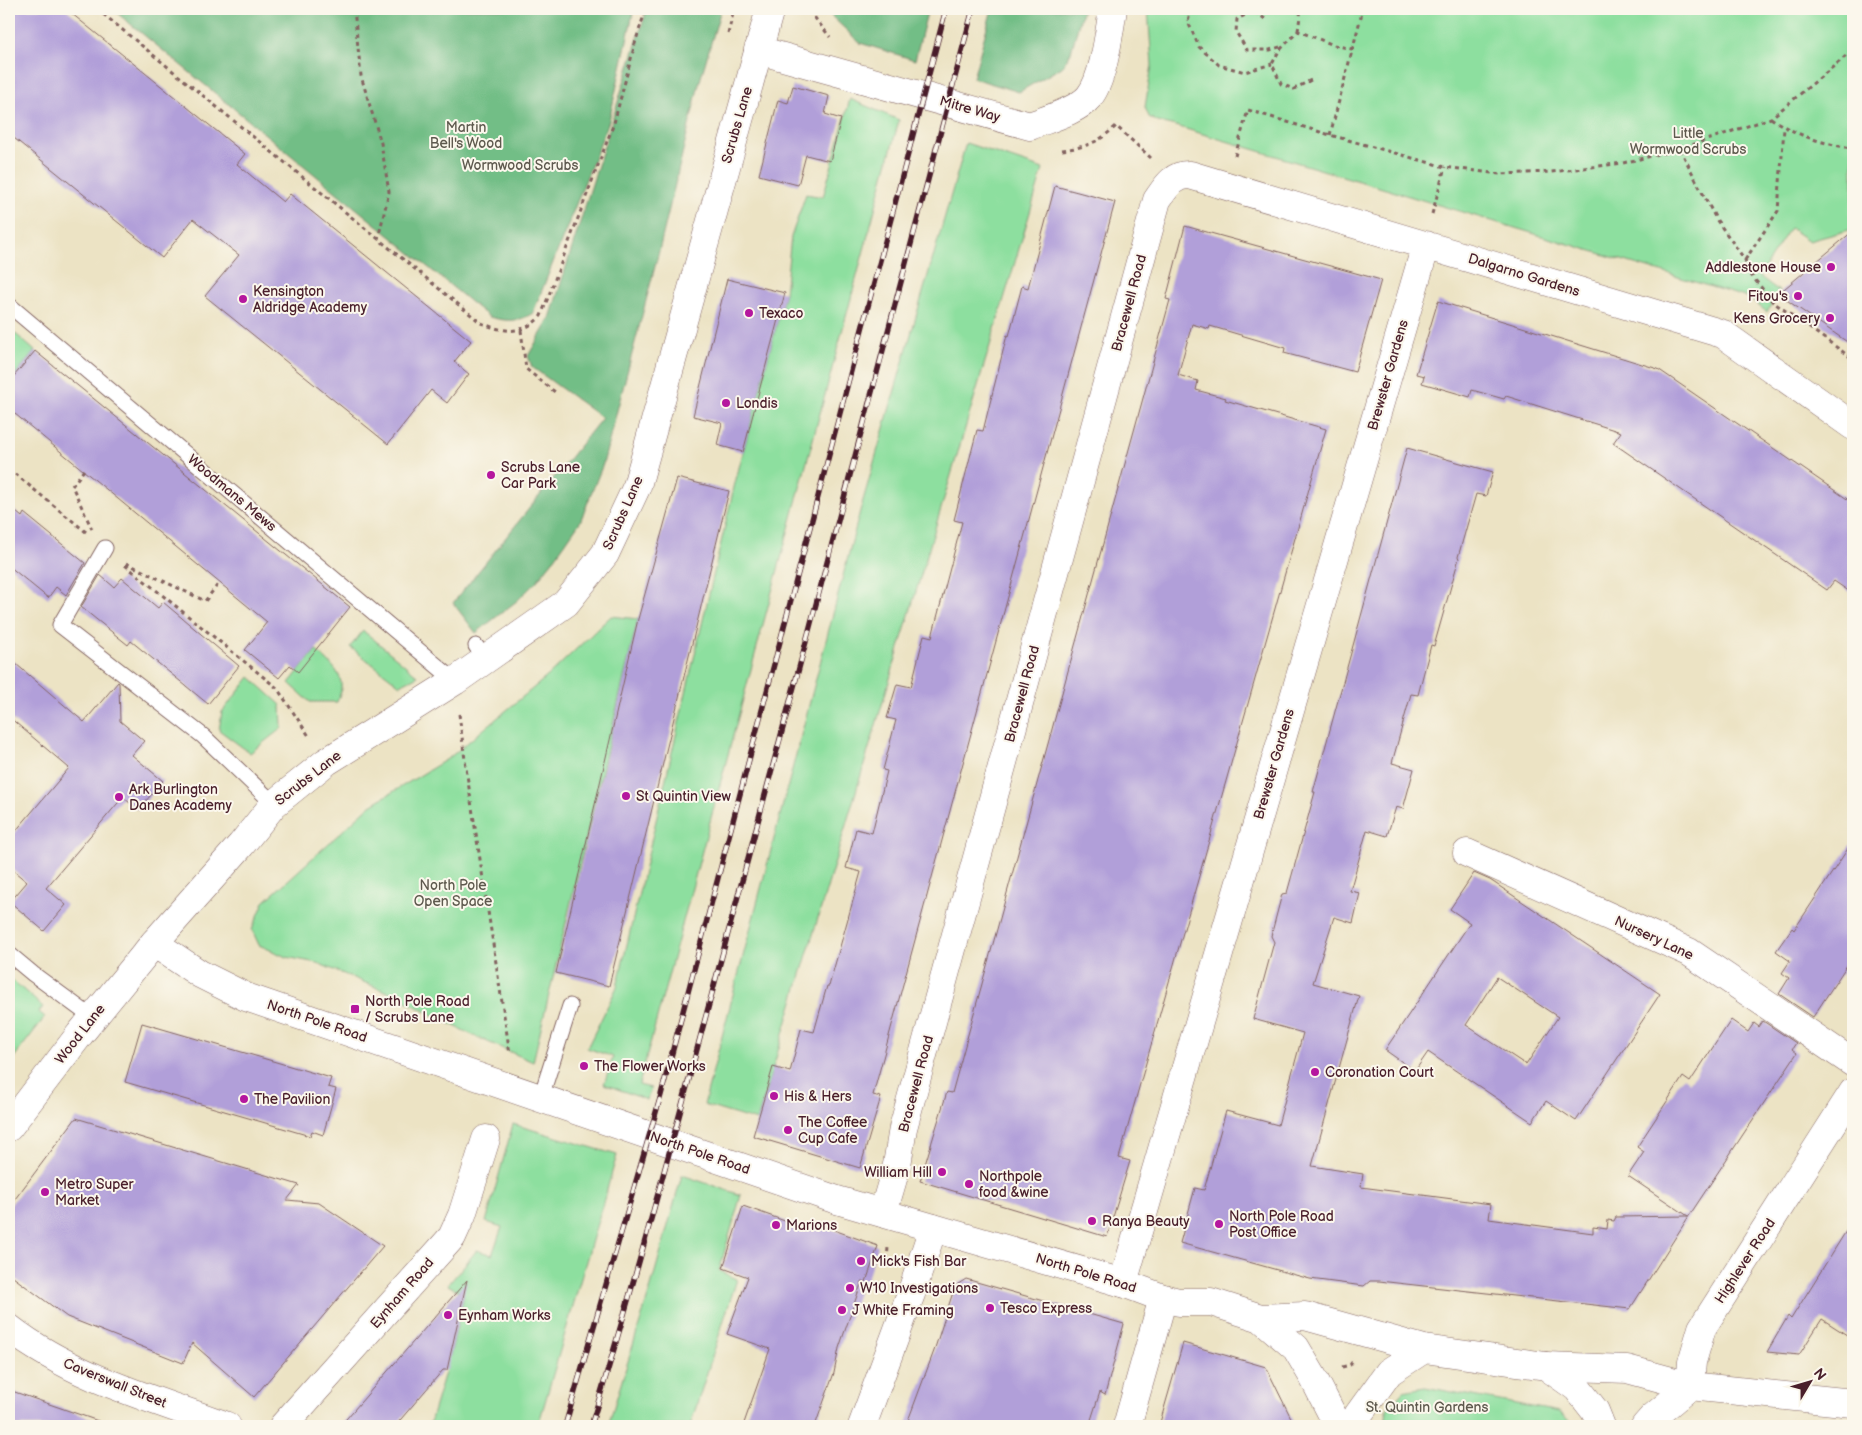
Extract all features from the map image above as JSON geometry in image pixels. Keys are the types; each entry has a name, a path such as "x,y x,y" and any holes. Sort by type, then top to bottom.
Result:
{"street":[{"name":"Scrubs Lane","path":"154,943 241,845 274,804 326,762 455,681 481,653 566,603 605,554 637,486 770,9"},
{"name":"Mitre Way","path":"758,50 1030,126 1061,114 1088,98 1095,87 1103,60 1114,9"},
{"name":"Dalgarno Gardens","path":"1173,179 1182,175 1190,175 1723,334 1853,426"},
{"name":"Bracewell Road","path":"884,1213 897,1165 908,1109 1157,200 1173,179"},
{"name":"Brewster Gardens","path":"1123,1283 1426,246"},
{"name":"Nursery Lane","path":"1467,853 1689,952 1853,1063"},
{"name":"North Pole Road","path":"154,943 200,974 246,997 541,1097 751,1171 933,1228 1123,1283 1163,1298 1179,1302 1211,1302 1261,1318"},
{"name":"Wood Lane","path":"9,1127 154,943"},
{"name":"Highlever Road","path":"1690,1386 1692,1362 1702,1328 1853,1092"},
{"name":"Eynham Road","path":"283,1426 452,1237 462,1215 486,1139"},
{"path":"862,1426 933,1228"},
{"path":"1127,1426 1163,1298"},
{"path":"1261,1318 1305,1316 1424,1349 1546,1366 1627,1369 1690,1386 1853,1403"},
{"path":"1261,1318 1296,1348 1338,1426"},
{"name":"Caverswall Street","path":"9,1328 47,1354 76,1370 227,1426"},
{"path":"1355,1426 1358,1415 1389,1372 1424,1349"},
{"path":"1546,1366 1576,1388 1595,1411 1601,1426"},
{"path":"1645,1426 1690,1386"}],"lane":[{"name":"Woodmans Mews","path":"9,305 455,681"},
{"path":"101,545 60,625 203,736 274,804"},
{"path":"9,954 93,1018"},
{"path":"541,1097 570,1006"}],"path":[{"path":"97,9 481,322 504,330 521,330 533,325 541,316 614,123 646,9"},
{"path":"354,9 361,76 381,143 389,192 378,239"},
{"path":"727,38 734,9"},
{"path":"814,9 815,18 836,44"},
{"path":"1190,9 1188,22 1199,47 1219,65 1245,72 1272,64 1284,46 1298,31 1301,9"},
{"path":"1330,135 1363,9"},
{"path":"1265,19 1254,11 1237,19 1236,32 1247,50 1270,50 1284,46"},
{"path":"1298,31 1334,45 1352,49"},
{"path":"1226,186 1248,110 1445,167 1500,174 1551,172 1624,163 1680,149 1771,118 1845,57 1853,48"},
{"path":"1272,64 1281,84 1294,89 1311,80"},
{"path":"1771,118 1784,128 1839,147 1853,148"},
{"path":"1745,260 1778,211 1784,128"},
{"path":"1680,149 1716,219 1745,260 1751,275 1773,302 1853,359"},
{"path":"1426,246 1434,205 1445,167"},
{"path":"521,330 526,369 555,392"},
{"path":"9,469 101,545"},
{"path":"84,470 72,486 101,545"},
{"path":"219,583 205,601 119,560 277,688 326,762"},
{"path":"455,681 466,775 511,1057"},
{"path":"888,1243 887,1262 914,1283"},
{"path":"1336,1368 1350,1366 1354,1359"}],"green space":[{"name":"Martin Bell's Wood","path":"112,9 634,9 609,121 533,313 517,320 511,320 489,317"},
{"path":"647,9 721,9 699,84 658,255 603,464 580,522 552,562 518,600 476,633 453,603 602,418 532,367 528,356 550,318"},
{"path":"827,9 928,9 915,60 860,43 827,12"},
{"path":"992,9 1083,9 1071,52 1062,67 1019,92 973,78"},
{"name":"Little Wormwood Scrubs","path":"1148,9 1853,9 1853,229 1809,241 1790,228 1759,276 1779,291 1767,312 1748,298 1158,122 1149,117 1145,107 1152,65"},
{"path":"850,99 899,120 639,1085 651,1088 647,1100 604,1084 613,1057 587,1048 617,987 735,483 785,293 791,237 806,194 823,197"},
{"path":"966,143 1043,169 757,1121 704,1105 860,511"},
{"path":"9,328 35,351 9,382"},
{"name":"North Pole Open Space","path":"611,616 638,619 533,1062 470,1034 390,993 317,963 286,957 259,945 252,930 264,902 371,805 449,758 549,675"},
{"path":"363,631 418,676 400,685 350,647"},
{"path":"316,650 333,667 340,679 340,693 337,702 310,702 289,683"},
{"path":"250,677 281,705 282,728 250,753 219,730 222,712"},
{"path":"9,977 43,1007 39,1012 45,1017 9,1064"},
{"path":"513,1124 617,1155 538,1426 429,1426 451,1352 464,1294 448,1285 477,1250 492,1255 502,1227 486,1222"},
{"path":"682,1175 741,1195 719,1271 737,1279 690,1426 608,1426 650,1290"},
{"name":"St. Quintin Gardens","path":"1425,1387 1559,1412 1572,1422 1572,1426 1385,1426 1387,1409 1403,1391"}],"building":[{"path":"9,9 66,9 245,154 237,164 283,202 290,194 471,341 454,362 469,374 447,403 431,390 388,444 205,296 239,255 193,219 162,258 9,134"},
{"path":"793,86 829,96 825,114 841,119 830,161 806,155 798,185 759,175 778,100 788,103"},
{"path":"1055,186 1115,202 873,1095 881,1097 860,1168 753,1136 773,1067 790,1072 801,1029 814,1032 827,986 829,986 861,872 846,868 856,829 872,833 887,771 883,770 896,720 887,718 897,684 911,687 924,635 932,637 962,522 954,520 977,430 983,431 1007,335 1009,336 1022,286 1028,288"},
{"path":"1185,226 1381,280 1355,372 1284,353 1285,348 1210,326 1209,329 1192,324 1178,375 1198,381 1196,390 1326,429 1119,1158 1130,1161 1107,1237 920,1181 947,1092 952,1093 1170,300 1166,299"},
{"name":"Addlestone House","path":"1853,231 1853,346 1778,294"},
{"path":"727,279 785,293 743,452 717,445 722,423 693,416"},
{"path":"1438,301 1658,369 1853,503 1853,594 1834,581 1827,590 1613,443 1621,432 1506,396 1504,399 1472,390 1470,397 1422,383 1424,376 1416,374"},
{"path":"35,351 350,607 298,672 290,665 279,678 245,650 267,622 9,409 9,382"},
{"path":"1407,448 1493,472 1486,496 1476,494 1434,646 1431,645 1418,695 1411,694 1392,763 1414,769 1403,809 1396,807 1387,836 1367,830 1350,891 1360,893 1353,923 1334,917 1313,983 1359,996 1312,1166 1363,1174 1361,1187 1491,1204 1489,1219 1593,1233 1593,1227 1607,1229 1608,1220 1614,1221 1616,1217 1688,1216 1628,1176 1644,1152 1637,1147 1683,1077 1690,1082 1731,1020 1748,1032 1754,1023 1759,1027 1763,1021 1796,1043 1792,1049 1797,1053 1630,1309 1379,1281 1370,1281 1364,1286 1310,1279 1180,1243 1195,1188 1204,1190 1226,1111 1278,1125 1303,1033 1253,1019 1274,942 1271,936 1282,894 1287,893"},
{"name":"St Quintin View","path":"677,478 729,491 609,986 556,973 638,619"},
{"path":"9,506 22,517 24,513 85,563 66,595 56,587 48,598 9,566"},
{"path":"100,575 114,587 122,578 158,608 163,602 239,666 208,704 131,641 128,645 81,607"},
{"path":"9,658 84,722 118,682 120,721 144,741 132,755 163,781 138,810 123,797 46,888 66,905 44,931 10,902 27,882 9,867 9,839 69,768 9,717"},
{"path":"1853,841 1853,956 1813,1017 1779,994 1789,978 1782,973 1790,961 1776,951 1792,928 1794,930"},
{"path":"1474,873 1490,880 1660,994 1576,1121 1546,1101 1532,1122 1428,1052 1415,1071 1385,1050 1470,923 1450,909","holes":["1497,977 1558,1017 1526,1065 1466,1025"]},
{"name":"The Pavilion","path":"142,1023 331,1078 328,1087 336,1089 323,1135 312,1131 310,1136 125,1082"},
{"path":"76,1118 299,1185 287,1200 319,1203 383,1246 254,1397 192,1343 183,1363 67,1317 9,1274 9,1207"},
{"path":"743,1206 810,1230 812,1222 878,1246 866,1282 862,1281 839,1348 834,1373 815,1426 743,1426 770,1349 727,1334 748,1277 723,1268"},
{"path":"1853,1220 1853,1339 1822,1319 1799,1355 1767,1352 1788,1316 1791,1319"},
{"path":"966,1279 1124,1324 1105,1395 1100,1392 1089,1426 906,1426 934,1351 955,1286"},
{"path":"467,1280 447,1370 443,1370 395,1426 340,1426"},
{"path":"1183,1343 1266,1367 1295,1426 1159,1426"},
{"path":"9,1390 101,1422 100,1426 9,1426"}],"railway":[{"path":"565,1426 661,1095 946,9"},
{"path":"591,1426 680,1111 823,580 973,9"}],"place":[{"name":"Addlestone House","path":"1831,267"},
{"name":"Fitou's","path":"1798,296"},
{"name":"Kensington Aldridge Academy","path":"243,299"},
{"name":"Texaco","path":"749,313"},
{"name":"Kens Grocery","path":"1830,318"},
{"name":"Londis","path":"726,403"},
{"name":"Scrubs Lane Car Park","path":"491,475"},
{"name":"St Quintin View","path":"626,796"},
{"name":"Ark Burlington Danes Academy","path":"119,797"},
{"name":"North Pole Road / Scrubs Lane","path":"355,1009"},
{"name":"The Flower Works","path":"584,1066"},
{"name":"Coronation Court","path":"1315,1072"},
{"name":"His & Hers","path":"774,1096"},
{"name":"The Pavilion","path":"244,1099"},
{"name":"The Coffee Cup Cafe","path":"788,1130"},
{"name":"William Hill","path":"942,1172"},
{"name":"Northpole food &wine","path":"969,1184"},
{"name":"Metro Super Market","path":"45,1192"},
{"name":"Ranya Beauty","path":"1092,1221"},
{"name":"North Pole Road Post Office","path":"1219,1224"},
{"name":"Marions","path":"776,1225"},
{"name":"Mick's Fish Bar","path":"861,1261"},
{"name":"W10 Investigations","path":"850,1288"},
{"name":"Tesco Express","path":"990,1308"},
{"name":"J White Framing","path":"842,1310"},
{"name":"Eynham Works","path":"448,1315"}],"park label":[{"name":"Wormwood Scrubs","path":"520,165"}]}
